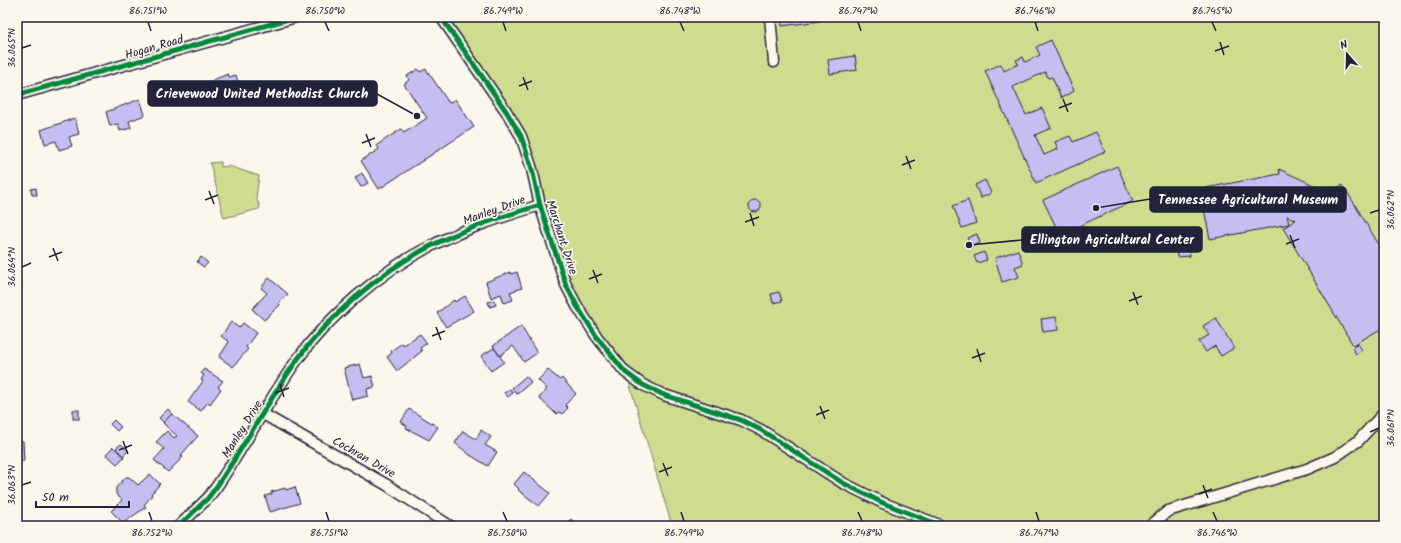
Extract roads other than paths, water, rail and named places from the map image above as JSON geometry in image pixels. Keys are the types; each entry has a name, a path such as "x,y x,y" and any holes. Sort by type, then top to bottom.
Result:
{"street":[{"name":"Hogan Road","path":"17,95 296,17"},
{"name":"Marchant Drive","path":"441,17 521,136 532,169 540,205 566,284 577,306 604,347 626,372 643,385 660,394 717,411 741,420 761,430 843,483 883,503 942,526"},
{"path":"770,17 774,62"},
{"name":"Manley Drive","path":"179,526 208,498 307,348 342,310 384,276 415,254 445,239 485,223 540,205"},
{"path":"1150,526 1168,511 1307,469 1335,457 1358,442 1384,413"},
{"name":"Cochran Drive","path":"263,414 386,485 450,526"}],"place":[{"name":"Crievewood United Methodist Church","path":"417,116"},
{"name":"Tennessee Agricultural Museum","path":"1096,208"},
{"name":"Ellington Agricultural Center","path":"969,245"}]}
